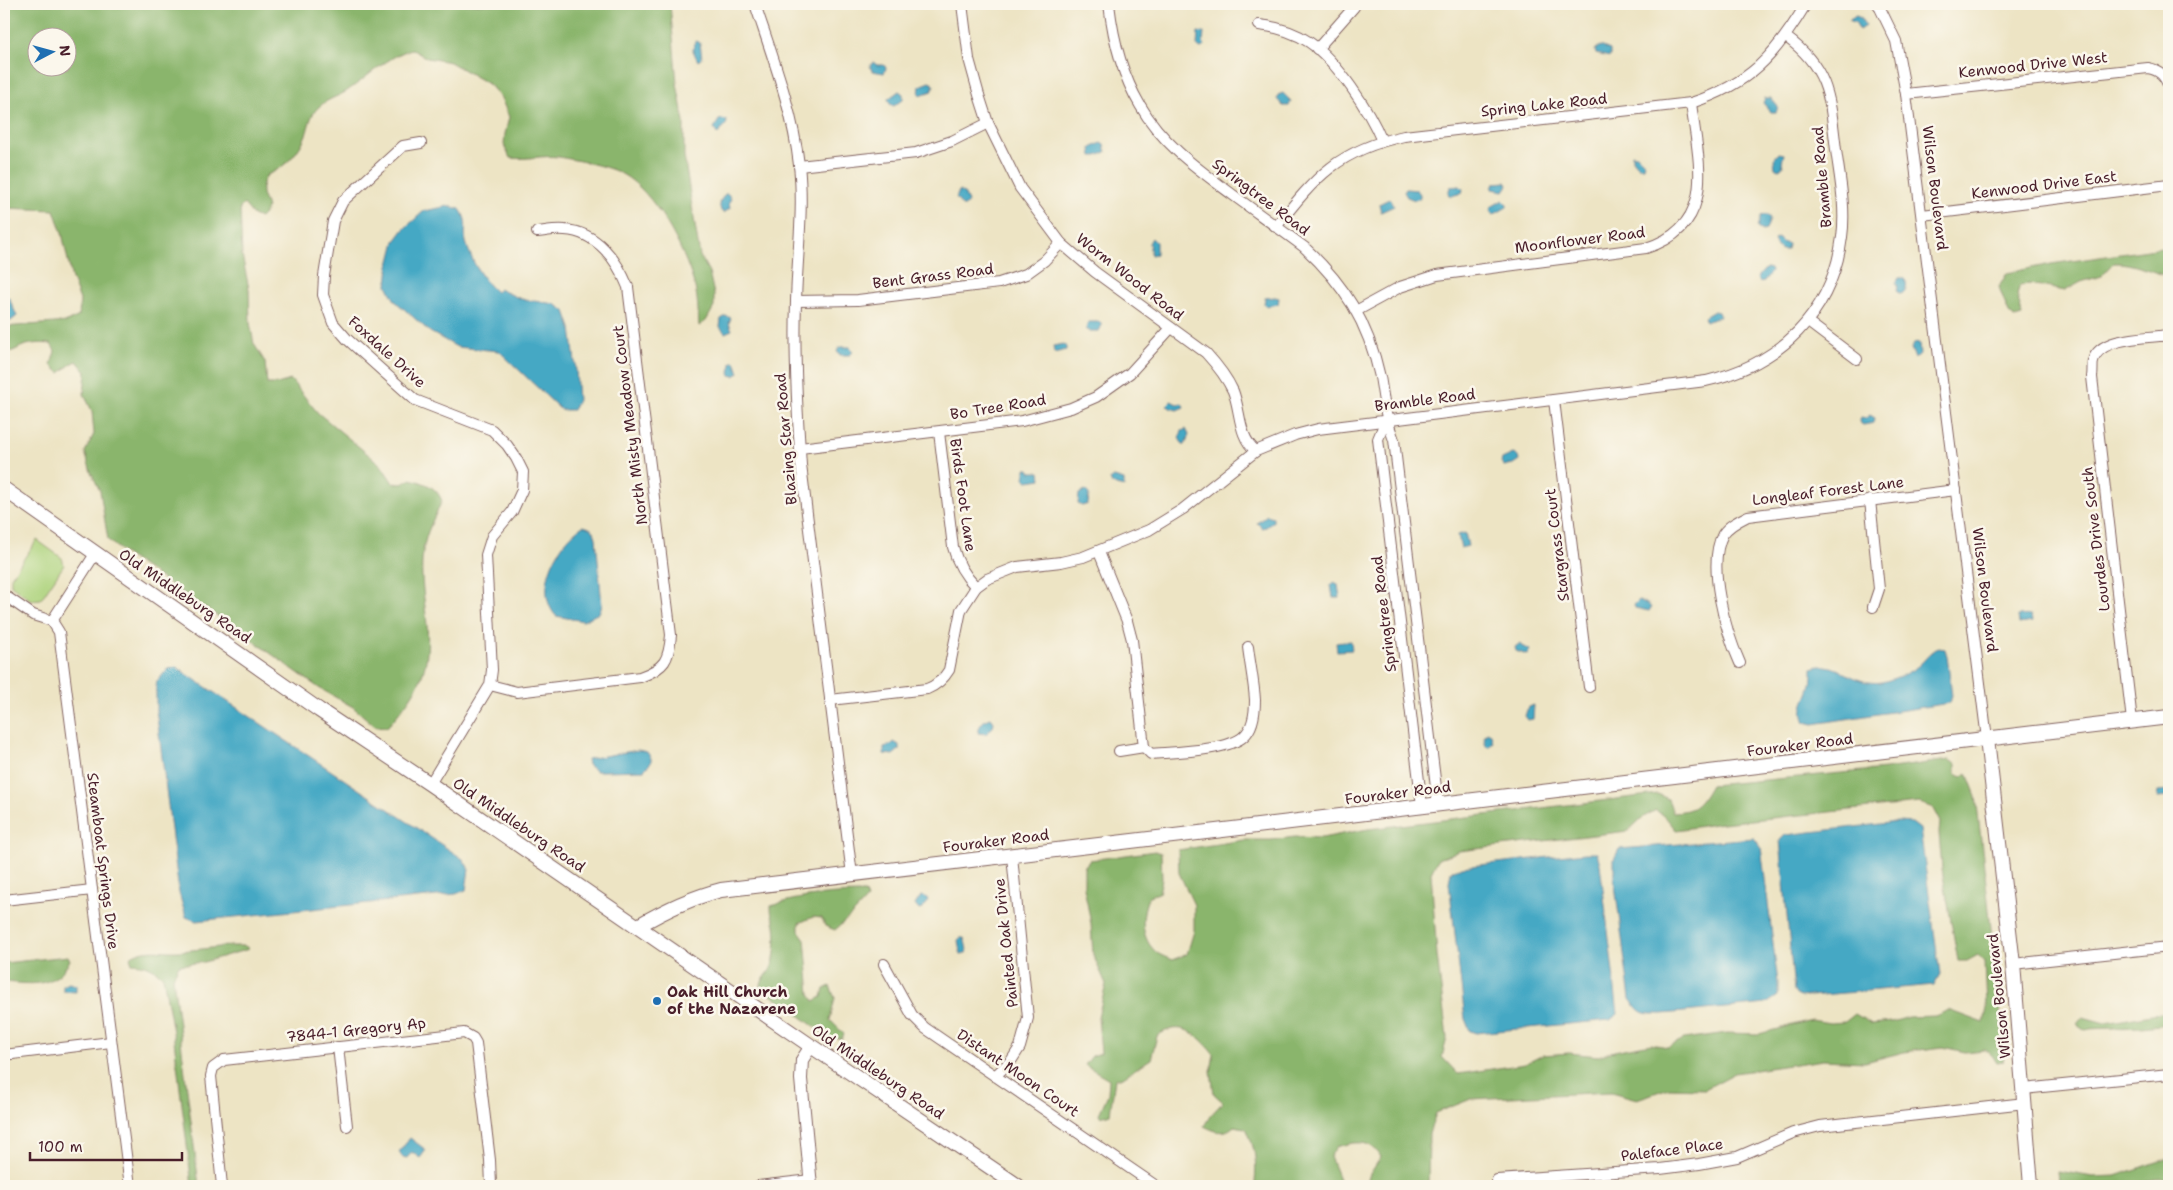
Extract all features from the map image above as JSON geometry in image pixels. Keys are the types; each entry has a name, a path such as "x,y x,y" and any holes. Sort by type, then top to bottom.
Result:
{"main road":[{"name":"Old Middleburg Road","path":"4,489 242,654 319,710 1018,1186"},
{"name":"Fouraker Road","path":"638,926 689,899 721,890 2169,717"},
{"name":"Wilson Boulevard","path":"1987,739 2013,964 2031,1186"}],"street":[{"name":"Blazing Star Road","path":"755,4 784,92 799,166 800,233 796,300 795,372 800,448 852,874"},
{"name":"Worm Wood Road","path":"962,4 970,59 988,124 1020,188 1061,244 1095,272 1206,353 1224,374 1233,392 1241,427 1256,452"},
{"name":"Springtree Road","path":"1109,4 1123,66 1131,89 1147,117 1182,156 1304,247 1329,272 1347,294 1364,326 1374,352 1386,420 1394,440 1438,804"},
{"name":"Spring Lake Road","path":"1276,226 1306,190 1330,167 1346,157 1382,141 1414,135 1691,103 1722,91 1763,64 1786,37 1806,4"},
{"name":"Wilson Boulevard","path":"1878,4 1896,41 1906,94 1987,739"},
{"path":"1317,49 1354,7"},
{"path":"1259,25 1280,27 1310,42 1356,93 1368,111 1382,141"},
{"name":"Bramble Road","path":"830,700 927,689 936,685 944,679 949,670 961,610 976,587 987,579 1008,569 1061,562 1099,552 1149,530 1183,509 1256,452 1295,435 1318,429 1386,420 1694,383 1724,377 1753,365 1774,352 1798,334 1808,322 1830,282 1842,237 1843,204 1829,97 1824,81 1806,53 1786,37"},
{"name":"Kenwood Drive West","path":"1906,94 2148,68 2157,70 2162,74 2169,87"},
{"name":"Moonflower Road","path":"1356,311 1400,287 1438,275 1646,248 1664,241 1685,222 1698,198 1700,177 1691,103"},
{"path":"799,166 916,153 952,141 988,124"},
{"name":"Foxdale Drive","path":"421,143 402,146 343,201 333,221 324,276 323,295 333,323 347,339 415,400 492,430 507,445 523,472 522,490 518,502 492,536 486,555 492,670 490,685 430,784"},
{"name":"Kenwood Drive East","path":"1922,215 2169,185"},
{"name":"North Misty Meadow Court","path":"490,685 517,692 640,677 655,672 665,663 669,652 671,635 628,287 620,266 595,241 566,230 537,232"},
{"name":"Bent Grass Road","path":"796,300 858,300 999,283 1026,274 1044,261 1061,244"},
{"path":"1808,322 1857,359"},
{"name":"Bo Tree Road","path":"800,448 1022,421 1071,408 1096,397 1130,373 1171,328"},
{"name":"Lourdes Drive South","path":"2132,721 2092,377 2093,360 2104,346 2114,342 2169,335"},
{"name":"Stargrass Court","path":"1554,400 1589,687"},
{"name":"Springtree Road","path":"1386,420 1378,439 1422,806"},
{"name":"Birds Foot Lane","path":"939,432 953,546 956,558 966,577 976,587"},
{"name":"Longleaf Forest Lane","path":"1740,663 1728,635 1720,598 1717,550 1724,533 1736,522 1748,516 1956,490"},
{"path":"1870,500 1878,589 1873,607"},
{"path":"1099,552 1127,621 1132,640 1144,746 1150,754 1225,746 1237,742 1244,736 1253,721 1255,700 1248,647"},
{"path":"4,595 33,615 52,621 96,554"},
{"name":"Steamboat Springs Drive","path":"52,621 59,632 130,1186"},
{"path":"1119,752 1144,746"},
{"name":"Painted Oak Drive","path":"995,1076 1011,1061 1020,1047 1028,1018 1012,856"},
{"path":"4,900 92,890"},
{"path":"2013,964 2169,947"},
{"name":"Distant Moon Court","path":"884,964 919,1023 1156,1186"},
{"name":"7844-1 Gregory Ap","path":"222,1186 211,1076 213,1068 224,1060 464,1033 473,1038 477,1052 491,1186"},
{"path":"4,1055 111,1042"},
{"path":"758,1186 811,1183 801,1079 802,1060 811,1046"},
{"path":"338,1048 347,1126"},
{"name":"Paleface Place","path":"1497,1180 1660,1169 1699,1164 1737,1156 1793,1133 1820,1126 2169,1074"}],"green space":[{"path":"4,4 670,4 677,83 684,122 684,156 700,256 709,272 714,294 714,307 706,321 699,326 695,289 676,239 657,207 634,182 616,171 601,166 559,157 510,158 504,145 509,117 501,98 490,85 450,62 427,58 411,49 386,62 347,91 327,101 315,111 304,139 292,158 280,168 267,175 262,185 263,197 267,206 264,213 260,218 253,215 244,204 240,208 242,255 249,289 250,323 254,344 265,362 267,384 277,384 291,380 318,413 381,465 393,483 402,484 411,479 421,482 434,489 442,501 428,531 423,551 422,581 428,643 421,680 413,694 387,727 375,726 353,707 319,688 231,625 125,554 108,540 100,491 91,472 85,452 94,434 92,411 84,394 86,372 77,361 60,373 51,365 55,351 51,344 30,344 4,352 4,327 67,322 79,316 80,300 72,279 62,233 54,210 4,208"},
{"path":"2169,247 2169,276 2134,266 2113,263 2101,276 2081,282 2065,291 2031,284 2020,285 2017,294 2022,316 2015,318 2009,313 1999,287 2007,273 2051,264"},
{"path":"37,540 62,558 64,565 41,599 31,600 11,585 11,577"},
{"path":"1949,760 1956,764 1956,774 1962,777 1967,773 1976,796 2005,1051 2003,1062 1997,1063 1992,1055 1984,1050 1965,1052 1943,1047 1904,1052 1865,1062 1823,1060 1735,1073 1705,1089 1669,1088 1637,1099 1611,1092 1471,1099 1436,1113 1429,1134 1428,1186 1365,1186 1381,1157 1377,1151 1367,1144 1355,1143 1336,1147 1330,1157 1339,1179 1339,1186 1258,1186 1255,1183 1256,1168 1253,1148 1246,1128 1234,1126 1227,1131 1220,1132 1204,1126 1210,1116 1223,1102 1214,1094 1211,1071 1214,1054 1202,1040 1181,1029 1166,1031 1157,1036 1151,1059 1123,1077 1115,1079 1110,1114 1101,1117 1099,1114 1108,1094 1109,1079 1085,1065 1092,1056 1101,1053 1098,1017 1106,984 1093,955 1091,924 1084,887 1084,867 1090,860 1155,851 1161,853 1162,879 1159,893 1149,896 1144,910 1143,924 1149,944 1158,953 1172,960 1187,954 1194,931 1194,905 1179,873 1178,850 1244,840 1271,840 1295,837 1322,838 1368,829 1658,794 1668,799 1673,812 1692,808 1700,802 1711,785 1885,769","holes":["1919,803 1932,807 1940,822 1942,870 1958,961 1967,961 1978,955 1985,962 1987,1008 1984,1023 1949,1010 1935,1016 1909,1017 1892,1022 1872,1024 1855,1014 1845,1022 1830,1023 1811,1020 1759,1034 1727,1033 1684,1039 1668,1047 1651,1044 1598,1056 1569,1053 1543,1055 1525,1064 1458,1074 1442,1057 1447,1038 1437,955 1431,873 1438,859 1459,851 1628,831 1642,818 1656,810 1676,830 1722,823"]},
{"path":"865,893 867,899 835,930 825,926 822,918 813,917 799,923 799,931 805,939 810,994 814,1001 822,997 824,989 830,986 835,998 830,1020 844,1034 842,1039 830,1038 760,987 771,969 776,944 776,930 771,906 818,896"},
{"path":"245,946 249,949 204,962 179,965 173,977 199,1186 192,1186 173,1032 163,977 149,967 132,963 130,957 148,951 197,950"},
{"path":"68,956 70,960 64,969 50,980 33,984 4,982 4,963"},
{"path":"2169,1012 2169,1024 2084,1029 2077,1024 2083,1017 2105,1023"},
{"path":"2169,1158 2169,1180 2158,1179 2123,1187 2059,1182 2058,1171 2093,1177 2116,1176"}],"water":[{"path":"1856,16 1861,18 1865,26 1859,30 1856,23 1849,20"},
{"path":"1198,32 1204,33 1203,42 1205,46 1201,48 1197,46"},
{"path":"697,41 700,43 702,58 698,61 693,51 694,43"},
{"path":"1600,46 1610,50 1610,57 1596,54 1595,50"},
{"path":"873,62 877,65 884,65 886,68 884,73 872,71 870,66"},
{"path":"930,82 934,85 932,91 920,95 920,86"},
{"path":"899,91 903,94 903,99 894,106 890,104 888,99"},
{"path":"1283,93 1291,101 1289,106 1283,106 1277,99 1278,95"},
{"path":"1765,98 1771,98 1778,107 1776,112 1771,112 1763,103"},
{"path":"719,120 726,120 727,123 717,134 714,128"},
{"path":"1101,143 1104,145 1106,152 1092,156 1091,148"},
{"path":"1779,153 1784,154 1783,166 1778,170 1775,168 1774,159"},
{"path":"1632,154 1637,155 1644,162 1643,167 1638,167 1632,160"},
{"path":"1506,182 1508,185 1504,191 1492,189 1494,183"},
{"path":"1460,186 1463,189 1462,193 1451,196 1448,194 1450,187"},
{"path":"1406,189 1417,190 1420,198 1415,200 1407,197 1404,192"},
{"path":"959,191 964,193 968,202 965,206 962,206 956,198"},
{"path":"725,194 728,194 731,199 729,202 730,208 724,213 721,211 719,203"},
{"path":"1389,199 1394,206 1381,212 1379,204"},
{"path":"1503,200 1507,207 1493,215 1490,211 1491,207"},
{"path":"449,206 460,209 463,214 466,222 465,237 471,256 482,276 496,292 499,289 521,299 555,304 565,311 571,328 576,371 578,400 573,410 561,410 499,351 457,347 430,332 395,301 387,285 389,265 395,241 404,229 424,211"},
{"path":"1768,215 1770,219 1766,230 1762,231 1757,228 1761,216"},
{"path":"1152,238 1156,242 1156,254 1151,255 1149,243"},
{"path":"1778,238 1788,244 1787,250 1782,250 1776,246 1774,240"},
{"path":"1766,268 1770,269 1771,272 1764,281 1760,282 1757,278"},
{"path":"1899,278 1904,278 1906,284 1905,291 1901,294 1896,291 1898,287 1896,283"},
{"path":"4,293 9,298 17,316 11,321 4,322"},
{"path":"1265,298 1279,298 1278,304 1266,306 1264,304"},
{"path":"1714,311 1718,312 1720,316 1706,322 1704,317"},
{"path":"726,316 731,318 729,323 732,330 725,333 720,327 721,319"},
{"path":"1088,322 1099,322 1102,325 1099,331 1089,331 1086,329"},
{"path":"1915,343 1919,344 1920,354 1915,359 1911,348"},
{"path":"1066,345 1066,350 1054,353 1053,346"},
{"path":"840,347 850,347 853,352 850,355 840,355 837,351"},
{"path":"735,361 739,373 734,376 730,375 731,363"},
{"path":"1171,401 1177,404 1182,403 1184,407 1177,410 1170,408 1167,405"},
{"path":"1870,415 1875,418 1874,423 1863,425 1859,422 1861,417 1866,418"},
{"path":"1186,429 1189,435 1185,445 1183,445 1179,438 1182,431"},
{"path":"1513,454 1518,456 1519,460 1504,466 1501,462 1502,459"},
{"path":"1026,469 1029,469 1031,472 1040,472 1041,479 1028,481 1024,478"},
{"path":"1114,477 1124,480 1124,487 1112,484 1110,479"},
{"path":"1085,490 1089,494 1088,504 1082,506 1078,504 1079,494"},
{"path":"1267,515 1273,517 1273,522 1262,528 1257,523"},
{"path":"583,526 592,530 596,538 602,605 599,613 583,621 556,616 549,605 547,593 551,567 557,555 573,533"},
{"path":"1465,533 1468,546 1461,548 1458,535"},
{"path":"1335,582 1338,585 1340,598 1333,598 1331,585"},
{"path":"1639,600 1649,605 1651,608 1649,611 1635,608 1634,605"},
{"path":"2031,615 2032,622 2019,624 2018,616"},
{"path":"1351,641 1352,650 1337,651 1336,643"},
{"path":"1519,644 1530,650 1527,655 1516,651 1515,647"},
{"path":"1938,648 1945,649 1947,656 1952,696 1950,703 1813,724 1805,722 1803,707 1810,689 1812,668 1830,667 1862,681 1882,682 1915,669"},
{"path":"176,667 463,859 469,869 466,890 456,894 196,921 186,917 179,893 156,709 156,682 168,669"},
{"path":"1534,705 1533,719 1528,720 1525,716 1528,707"},
{"path":"991,718 994,722 993,727 986,734 978,733 982,723"},
{"path":"1487,732 1491,734 1493,742 1489,747 1486,746 1484,738"},
{"path":"894,742 899,745 899,750 893,755 884,754 884,747"},
{"path":"638,750 647,752 651,758 651,763 644,770 596,771 588,765 587,759"},
{"path":"2169,790 2169,797 2157,798 2158,791"},
{"path":"1898,822 1912,823 1920,829 1940,974 1934,985 1799,997 1794,991 1780,840 1785,835"},
{"path":"1754,838 1761,847 1778,996 1766,1004 1663,1014 1640,1011 1630,999 1614,878 1614,859 1619,849"},
{"path":"1597,853 1600,864 1618,1014 1610,1020 1476,1033 1470,1031 1465,1019 1449,883 1451,871 1462,867"},
{"path":"921,896 926,897 928,900 922,909 919,910 915,905"},
{"path":"964,938 967,952 963,955 960,953 958,940"},
{"path":"69,983 76,985 76,992 63,991 63,986"},
{"path":"410,1138 426,1150 420,1158 412,1152 407,1158 402,1157 399,1152"}],"place":[{"name":"Oak Hill Church of the Nazarene","path":"657,1001"}]}
